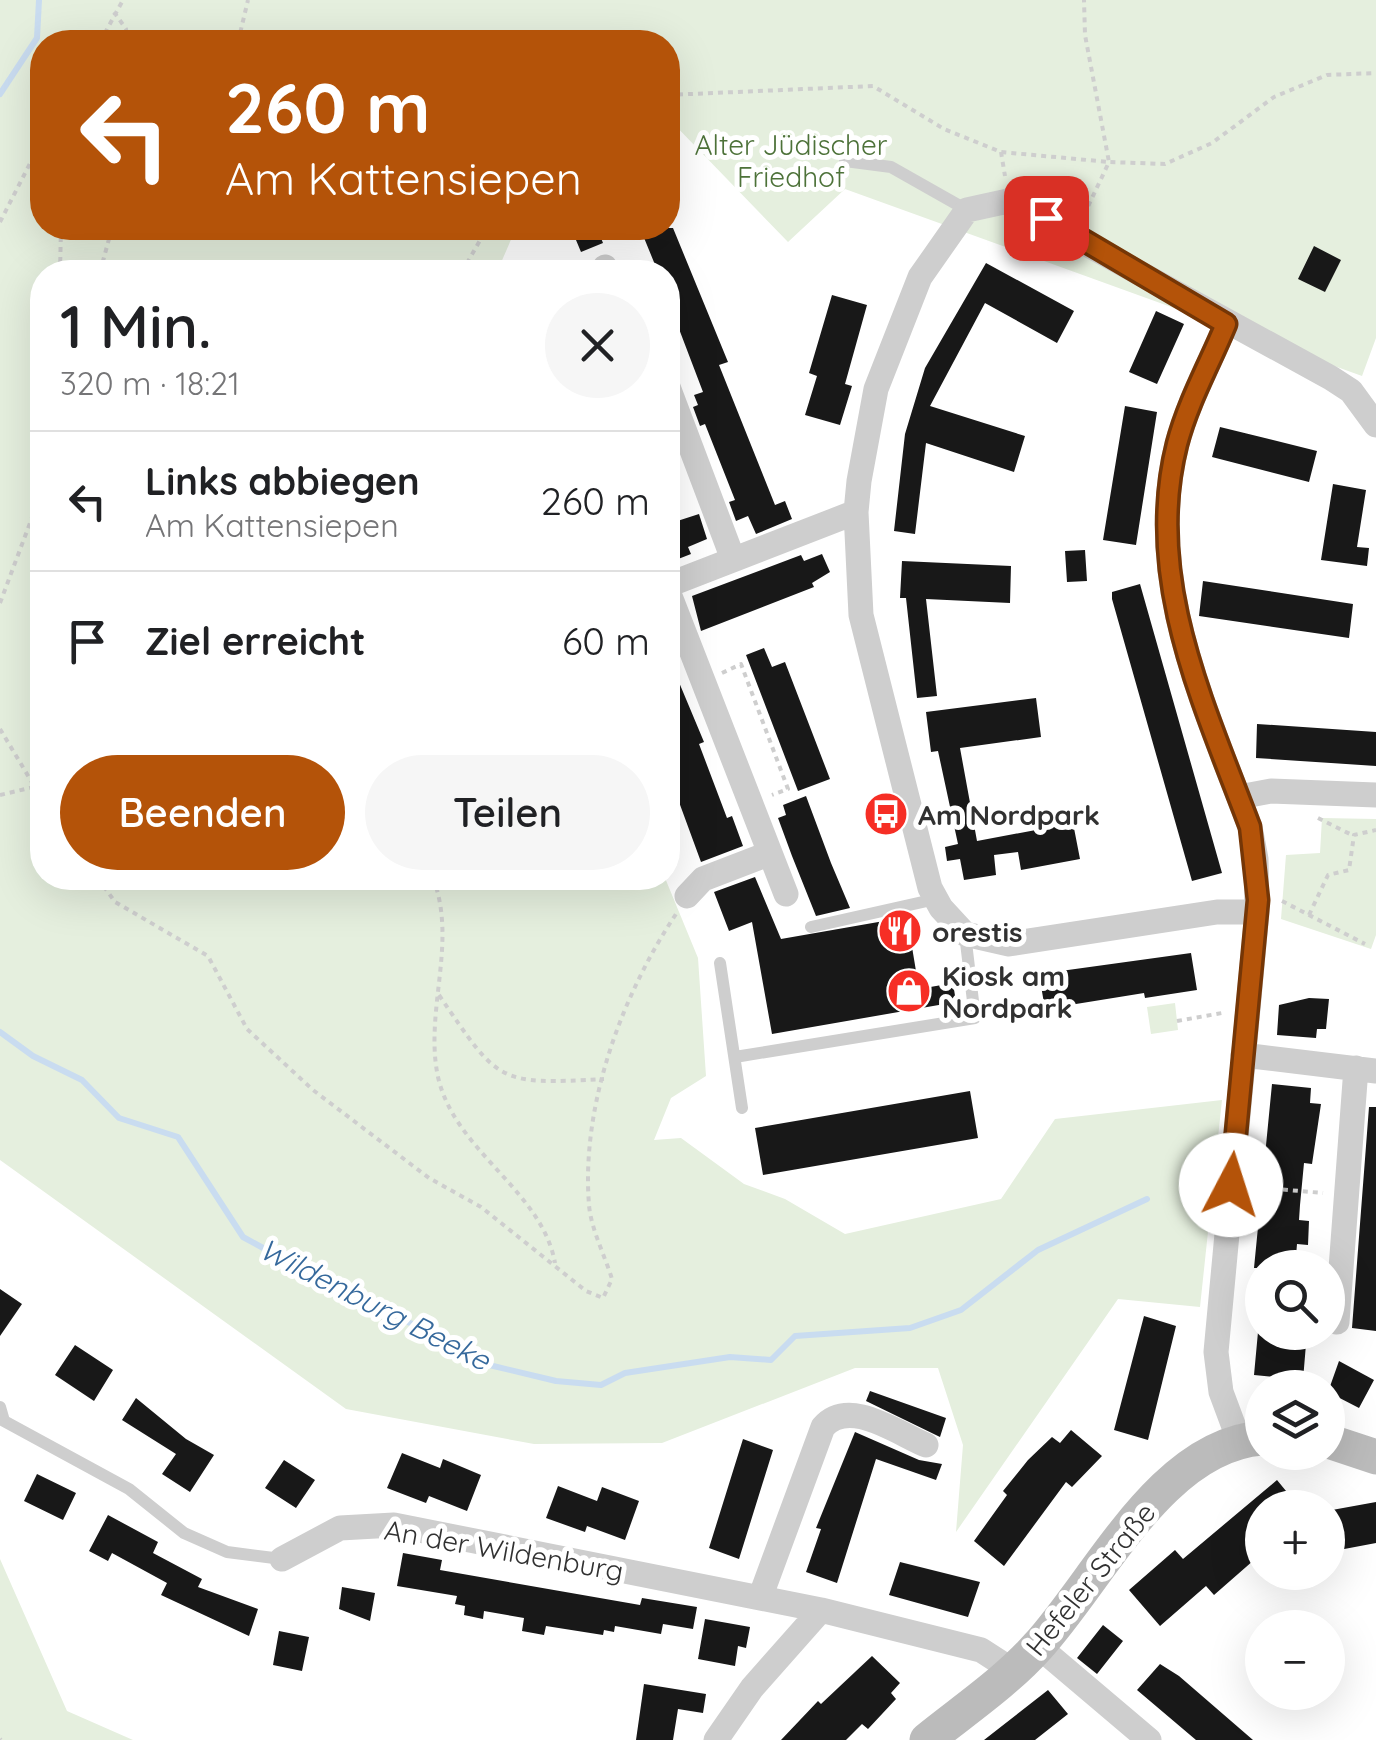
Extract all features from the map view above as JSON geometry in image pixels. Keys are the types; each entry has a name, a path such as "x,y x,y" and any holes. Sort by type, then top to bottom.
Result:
{"main road":[{"name":"Hefeler Straße","path":"927,1740 1038,1646 1168,1484 1196,1463 1245,1443"},
{"path":"1345,1445 1374,1451"}],"street":[{"path":"1256,912 1217,912 1009,944 965,934 933,893 861,615 856,512 876,389 920,277 967,210 1008,201 1351,390 1376,425"},
{"path":"1226,324 1177,444 1164,534 1175,612 1256,858 1256,912 1216,1352 1221,1392 1245,1429"},
{"path":"680,418 734,559"},
{"path":"680,583 856,512"},
{"path":"680,621 786,894"},
{"path":"1239,797 1270,791 1376,795"},
{"path":"687,896 703,880 768,854"},
{"path":"1243,1055 1366,1070 1345,1259"},
{"path":"760,1598 824,1427 833,1416 849,1412 926,1445"},
{"name":"An der Wildenburg","path":"282,1559 340,1528 394,1525 820,1610 981,1650 1012,1670"},
{"path":"716,1740 752,1688 820,1610"},
{"path":"1038,1646 1149,1740"}],"lane":[{"path":"845,161 891,167 967,210"},
{"path":"811,927 933,893"},
{"path":"734,1057 975,1018 965,934"},
{"path":"720,963 742,1108"},
{"name":"An der Wildenburg","path":"0,1407 4,1421 130,1489 184,1533 228,1552 282,1559"}],"path":[{"path":"106,30 123,0"},
{"path":"241,30 248,0"},
{"path":"1075,235 1109,162 1085,35 1084,0"},
{"path":"114,12 126,30"},
{"path":"680,94 873,86 944,129 1001,152 1165,164 1212,144 1274,96 1327,75 1376,74"},
{"path":"0,222 30,163"},
{"path":"0,603 30,524"},
{"path":"702,681 742,664 788,789 749,804"},
{"path":"0,729 30,780"},
{"path":"0,795 30,788"},
{"path":"1318,821 1354,836 1376,830"},
{"path":"1309,914 1328,875 1349,870 1354,836"},
{"path":"106,890 115,902 208,956 247,1029 313,1090 429,1178 481,1207 586,1291 604,1298 612,1279 589,1207 594,1116 650,954 687,896"},
{"path":"438,890 444,955 439,994 438,1077 457,1124 550,1234 555,1266"},
{"path":"1282,900 1365,944"},
{"path":"439,994 489,1066 528,1083 604,1079"},
{"path":"1177,1022 1247,1008"},
{"path":"1231,1185 1311,1192"}],"green space":[{"name":"Alter Jüdischer Friedhof","path":"0,0 1376,0 1376,338 1362,376 845,189 788,242 680,130 680,30 30,30 30,240 511,240 502,260 30,260 30,890 670,890 698,958 706,1076 671,1098 654,1140 681,1138 744,1184 785,1199 845,1234 1001,1199 1055,1119 1222,1100 1200,1307 1118,1299 956,1532 963,1445 938,1368 855,1368 662,1443 534,1444 346,1409 0,1160"},
{"path":"1322,818 1376,819 1376,935 1371,949 1281,919 1286,855 1320,853"},
{"path":"1175,1003 1178,1030 1151,1034 1147,1007"},
{"path":"0,1559 67,1711 133,1740 0,1740"}],"building":[{"path":"576,240 602,240 603,243 581,252"},
{"path":"645,240 678,240 728,362 719,365 775,505 785,501 792,519 756,534 748,516 736,521 729,502 735,500 705,424 700,426 693,407 698,405 694,395 703,392 680,332 680,260 653,260"},
{"path":"1314,246 1341,260 1325,292 1298,279"},
{"path":"986,263 1074,311 1057,343 985,303 930,406 1025,436 1014,472 926,443 915,534 894,531 905,434 925,368"},
{"path":"832,295 867,305 845,384 852,386 840,425 805,415 817,376 809,373"},
{"path":"1156,311 1184,324 1157,384 1129,372"},
{"path":"1125,406 1157,412 1136,545 1103,540"},
{"path":"1220,427 1317,451 1309,482 1212,457"},
{"path":"1333,484 1366,490 1357,547 1369,548 1367,566 1321,560"},
{"path":"699,514 707,539 688,547 691,554 680,558 680,520"},
{"path":"1085,550 1087,581 1067,582 1065,551"},
{"path":"822,554 830,572 812,583 814,587 701,631 692,596 801,555 804,561"},
{"path":"902,561 1011,566 1010,603 926,599 937,696 917,698 906,598 900,598"},
{"path":"1203,581 1353,604 1349,638 1199,616"},
{"path":"1140,584 1222,873 1192,881 1112,599 1112,592"},
{"path":"764,648 772,667 785,662 830,779 798,791 746,655"},
{"path":"680,685 704,742 699,744 727,818 732,816 743,846 701,862 680,805"},
{"path":"1036,698 1041,737 960,748 977,841 1073,823 1080,859 1021,870 1018,852 994,855 996,875 964,880 960,859 947,861 945,847 958,844 938,751 931,752 926,712"},
{"path":"1257,724 1376,732 1376,766 1256,758"},
{"path":"806,796 850,908 816,916 778,818 786,815 783,805"},
{"path":"755,877 781,939 907,917 919,989 953,983 956,1002 772,1034 752,922 729,931 714,892"},
{"path":"1191,953 1197,990 1145,998 1144,993 1045,1009 1039,974"},
{"path":"1309,998 1329,999 1326,1029 1317,1029 1316,1038 1277,1035 1279,1005"},
{"path":"1272,1084 1311,1088 1310,1103 1321,1104 1312,1164 1304,1163 1300,1205 1299,1220 1309,1221 1308,1245 1297,1244 1296,1250 1256,1250"},
{"path":"970,1091 978,1138 763,1175 755,1128"},
{"path":"1369,1107 1376,1107 1376,1331 1352,1328"},
{"path":"0,1289 22,1304 0,1336"},
{"path":"1144,1316 1176,1326 1148,1440 1114,1430"},
{"path":"75,1345 113,1370 94,1401 55,1375"},
{"path":"1256,1350 1306,1350 1304,1370 1254,1370"},
{"path":"1339,1361 1374,1380 1359,1408 1345,1401 1345,1370 1336,1370"},
{"path":"870,1391 946,1418 940,1437 866,1401"},
{"path":"136,1398 186,1439 214,1455 190,1492 162,1474 176,1454 122,1420"},
{"path":"1071,1430 1102,1456 1072,1487 1066,1482 1004,1566 974,1541 1007,1495 1003,1491 1028,1460 1052,1437 1060,1443"},
{"path":"855,1432 919,1460 942,1464 936,1480 876,1459 837,1583 806,1572 821,1529 816,1528"},
{"path":"743,1439 773,1450 739,1559 709,1548"},
{"path":"402,1453 440,1468 443,1459 481,1475 467,1511 429,1496 426,1503 387,1488"},
{"path":"284,1460 315,1480 296,1508 265,1488"},
{"path":"37,1474 76,1493 63,1520 24,1501"},
{"path":"1277,1480 1285,1490 1265,1490"},
{"path":"558,1486 597,1501 602,1487 639,1501 625,1540 587,1526 585,1532 546,1518"},
{"path":"1376,1502 1376,1543 1345,1549 1345,1508"},
{"path":"1245,1507 1245,1568 1214,1595 1206,1586 1160,1626 1129,1590 1175,1550 1183,1559"},
{"path":"108,1515 158,1542 153,1553 202,1579 198,1587 258,1609 249,1636 161,1595 167,1583 112,1553 108,1561 89,1551"},
{"path":"403,1553 442,1560 440,1570 640,1605 642,1598 697,1607 693,1629 663,1624 661,1634 615,1626 614,1632 604,1630 603,1635 546,1626 544,1635 522,1631 524,1618 484,1611 483,1619 464,1615 465,1606 455,1604 457,1596 397,1586"},
{"path":"900,1562 980,1582 968,1617 889,1595"},
{"path":"342,1587 375,1593 370,1621 339,1609"},
{"path":"705,1619 750,1627 746,1648 738,1646 735,1666 698,1659"},
{"path":"1103,1625 1123,1641 1097,1674 1077,1658"},
{"path":"279,1631 309,1637 302,1671 273,1665"},
{"path":"872,1656 900,1683 891,1693 896,1699 868,1729 862,1724 846,1740 781,1740 818,1701 821,1704"},
{"path":"1160,1664 1253,1740 1196,1740 1137,1690"},
{"path":"644,1684 706,1694 703,1713 678,1709 673,1740 636,1740"},
{"path":"1048,1690 1068,1714 1035,1740 984,1740"}],"waterway":[{"path":"37,30 39,0"},
{"path":"0,94 30,49"},
{"name":"Wildenburg Beeke","path":"0,1032 33,1056 82,1080 119,1118 178,1137 243,1237 380,1312 443,1335 485,1364 556,1381 601,1385 625,1373 730,1357 771,1360 795,1336 910,1328 961,1310 1038,1250 1147,1199"}],"place":[{"name":"Am Nordpark","path":"886,814"},
{"name":"orestis","path":"900,931"},
{"name":"Kiosk am Nordpark","path":"909,991"}],"route":[{"path":"1046,218 1226,324 1177,444 1164,534 1175,612 1195,679 1250,827 1256,858 1258,900 1231,1185"}]}
